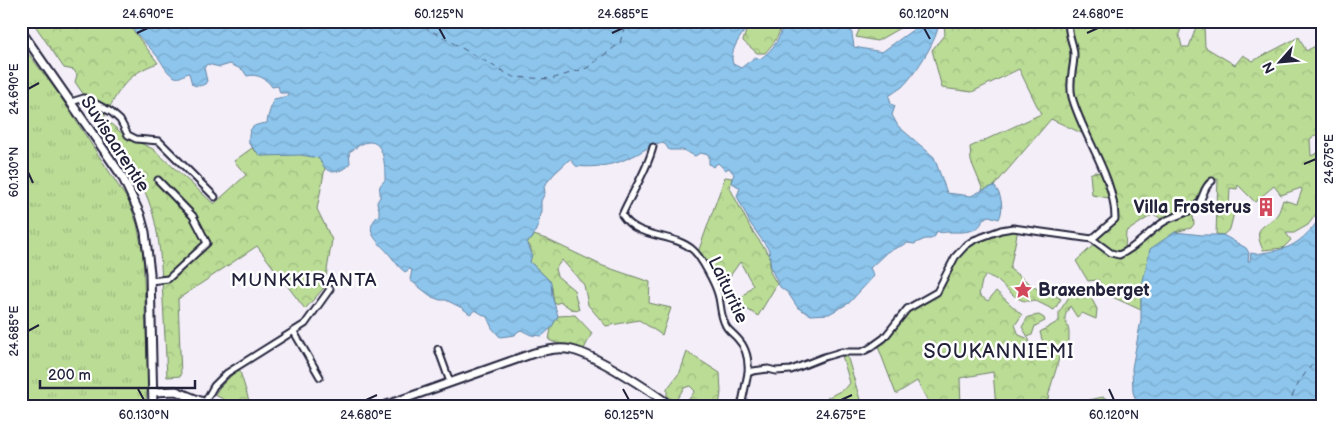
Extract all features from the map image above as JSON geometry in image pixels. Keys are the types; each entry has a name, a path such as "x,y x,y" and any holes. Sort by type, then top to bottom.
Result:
{"street":[{"path":"1069,21 1068,29 1074,53 1071,80 1072,96 1108,182 1115,207 1115,219 1092,240"},
{"name":"Suvisaarentie","path":"21,30 116,166 136,204 145,232 150,281 153,407"},
{"path":"71,102 84,98 89,100 111,112 120,120 128,135 136,139 159,140 215,197"},
{"name":"Laituritie","path":"653,147 650,160 622,215 629,223 643,232 681,242 694,250 715,286 725,325 738,338 745,350 749,364 748,373"},
{"path":"150,281 168,279 207,243 193,216 158,180"},
{"path":"741,407 748,373 768,369 776,371 792,370 824,356 841,352 862,352 884,338 907,309 937,292 955,258 965,246 974,240 1001,230 1013,228 1092,240 1116,255 1122,254 1164,221 1192,210 1199,203 1208,184 1212,181"},
{"path":"205,402 214,386 226,373 294,332 310,319 330,290"},
{"path":"294,332 320,377"},
{"path":"380,407 393,405 450,382 534,353 557,348 587,355 672,407"},
{"path":"438,349 450,382"},
{"path":"153,392 176,391 215,407"}],"green space":[{"path":"32,21 126,21 158,63 138,72 125,84 104,118 125,136 153,149 214,204 246,175 234,161 252,148 261,156 298,154 312,156 320,160 325,168 317,209 332,240 324,288 305,309 257,246 178,299 181,376 167,377 160,257 156,228 149,201 137,177 107,133 91,98 84,95 75,82 77,75 74,70 64,68"},
{"path":"756,21 781,21 778,35 765,53 757,53 743,41 746,31"},
{"path":"863,21 912,21 877,41 856,37"},
{"path":"947,21 1184,21 1179,34 1182,47 1189,47 1197,24 1204,25 1205,47 1235,65 1243,55 1253,61 1299,37 1306,51 1319,44 1322,51 1322,131 1310,139 1311,156 1322,151 1322,206 1308,225 1294,233 1286,233 1291,240 1283,248 1263,250 1259,232 1277,215 1283,200 1297,204 1301,188 1281,195 1274,186 1255,202 1238,185 1237,189 1230,188 1229,208 1235,209 1230,229 1223,235 1216,234 1218,179 1212,181 1199,203 1186,213 1193,216 1194,224 1191,228 1175,232 1141,290 1141,310 1106,294 1098,280 1088,281 1076,261 1097,242 1092,239 1115,219 1114,199 1092,195 1090,174 1094,172 1103,173 1088,136 1051,119 994,186 983,190 971,161 970,147 1041,114 1019,69 972,92 942,88 932,50 945,34 944,25","holes":["1152,215 1164,221 1126,252 1126,232"]},
{"path":"21,44 56,90 129,202 137,224 143,254 148,383 145,407 21,407 21,58 23,58"},
{"path":"725,177 732,178 730,188 751,229 770,256 770,272 777,284 758,316 737,303 753,285 740,262 718,293 697,255"},
{"path":"1018,229 1010,269 1037,289 1044,288 1061,299 1054,310 1034,300 1024,301 1016,297 997,280 986,275 982,281 979,295 988,301 996,291 1022,315 1015,325 1019,335 1029,339 1029,350 1046,354 1040,332 1059,321 1059,312 1069,297 1067,293 1073,288 1088,292 1097,309 1096,319 1082,313 1077,317 1070,306 1067,311 1065,321 1069,333 1068,349 1059,357 1047,407 996,407 993,372 960,378 961,407 931,407 917,381 896,394 877,344 907,309 937,292 944,277 965,246 1001,230"},
{"path":"534,235 603,266 650,282 649,303 671,308 662,335 639,320 606,326 588,305 584,285 562,260 555,269 557,276 574,290 579,310 571,309 561,302 554,304 552,288 548,279 530,262 531,248 527,242"},
{"path":"575,315 592,333 584,349 561,345 549,340 551,328 558,316"},
{"path":"1039,315 1045,321 1035,326 1032,335 1028,337 1022,327 1028,317"},
{"path":"687,352 720,373 721,392 719,407 687,407 686,403 695,391 690,386 684,388 674,403 667,397 667,389 680,372"},
{"path":"841,352 846,352 861,403 873,407 833,407 827,398 846,388 850,383"},
{"path":"239,368 251,407 239,407 215,395 219,388"},
{"path":"1103,397 1126,407 1089,407 1089,400"}],"water":[{"path":"126,21 753,21 738,41 733,53 733,64 741,68 755,57 760,59 769,52 779,38 783,21 850,21 854,47 882,52 921,24 930,23 938,27 929,50 907,82 889,96 891,104 895,106 892,115 898,126 934,157 947,193 971,196 994,186 1000,198 1001,215 999,219 989,216 983,219 981,224 974,230 941,233 937,231 931,239 925,239 914,244 908,243 887,252 870,268 874,276 849,303 829,314 811,315 798,308 788,293 780,287 771,269 769,250 750,223 737,196 740,188 731,182 734,174 729,168 725,170 718,163 713,167 709,164 709,155 700,153 695,156 683,150 669,150 665,144 658,143 632,157 609,165 576,166 570,159 544,186 545,193 541,201 539,223 532,239 527,242 532,254 530,262 551,282 552,296 558,316 551,328 542,336 531,335 521,330 515,335 500,337 492,328 487,317 475,310 470,314 446,300 432,297 410,280 412,270 410,269 405,272 398,266 373,236 372,226 379,215 377,203 380,197 380,187 385,180 384,161 380,148 376,144 371,142 364,143 349,152 350,163 342,170 335,172 325,168 318,158 301,155 261,156 249,144 250,130 254,126 267,123 274,99 288,96 288,93 280,93 278,86 272,87 265,79 258,76 247,76 243,70 230,64 220,67 207,64 204,68 207,81 205,84 195,86 192,84 189,73 180,77 172,75"},
{"path":"1322,213 1322,407 1138,407 1133,392 1132,368 1141,320 1141,290 1150,249 1175,232 1223,235 1246,248 1249,253 1248,261 1250,261 1251,253 1281,250 1298,241 1312,228"}],"waterway":[{"path":"933,25 937,21"}],"ferry route":[{"path":"414,21 513,77 551,79 587,68 620,43 626,21"},
{"path":"1288,407 1302,379 1322,354"}],"place":[{"name":"Villa Frosterus","path":"1266,207"},
{"name":"Braxenberget","path":"1023,290"}],"district":[{"name":"MUNKKIRANTA","path":"304,280"},
{"name":"SOUKANNIEMI","path":"999,352"}]}
